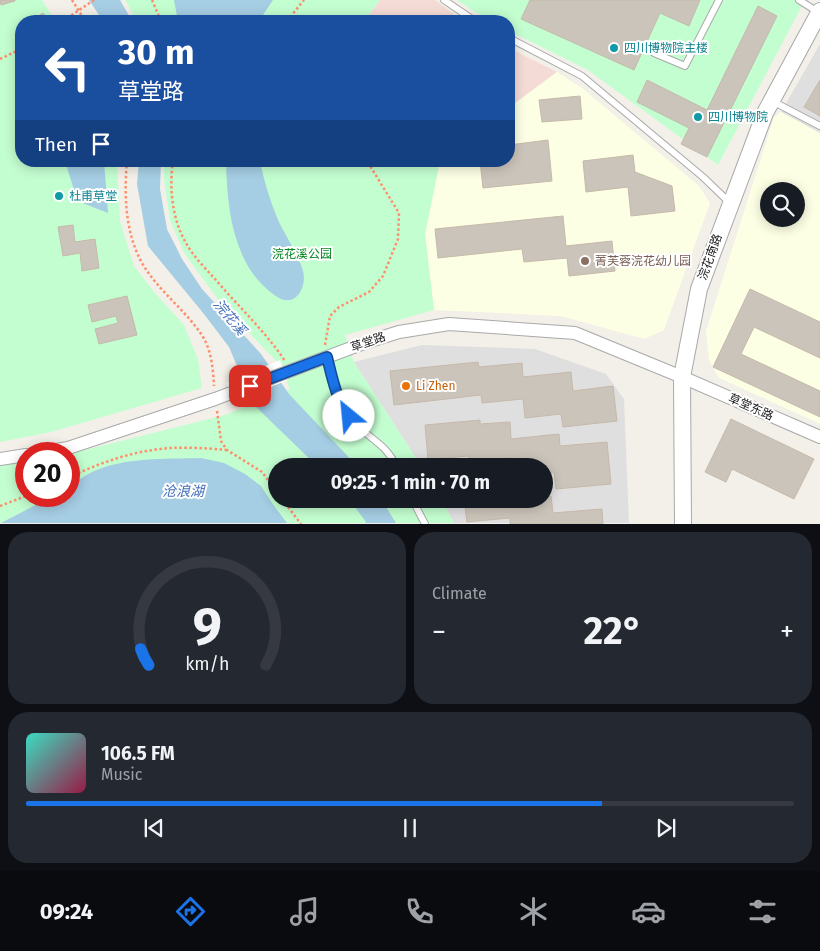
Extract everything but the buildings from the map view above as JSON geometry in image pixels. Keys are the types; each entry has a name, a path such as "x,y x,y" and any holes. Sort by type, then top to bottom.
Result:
{"street":[{"name":"浣花南路","path":"683,524 682,377 699,289 765,113 820,12"},
{"name":"草堂路","path":"80,444 215,399 399,332 449,324 575,333 682,377"},
{"name":"草堂东路","path":"682,377 820,437"},
{"path":"0,459 15,457"}],"lane":[{"path":"444,0 465,15"},
{"path":"654,53 685,66 719,0"},
{"path":"799,0 820,12"},
{"path":"515,41 582,76 703,177 730,203"},
{"path":"772,101 820,126"},
{"path":"327,357 342,407 356,425 386,448 392,458"},
{"path":"417,508 425,524"}],"path":[{"path":"72,0 81,15"},
{"path":"71,15 94,0"},
{"path":"152,0 159,15"},
{"path":"292,15 304,0"},
{"path":"0,59 15,52"},
{"path":"127,167 125,206 132,236 142,262 160,288 204,338 213,362 215,399 221,441 226,450"},
{"path":"172,167 172,200 176,222 186,244 204,268 272,343 289,372"},
{"path":"327,357 325,346 330,316 338,307 369,292 383,276 398,239 399,213 371,167"},
{"path":"80,472 98,464 154,449 208,448 226,450 262,472 268,480"},
{"path":"0,506 15,500"},
{"path":"289,508 301,524"}],"shaded area":[{"path":"380,0 435,0 455,15 369,15"},
{"path":"820,44 820,133 781,112"},
{"path":"515,51 557,72 515,103"},
{"path":"557,72 582,88 699,186 710,203 664,330 644,339 561,316 434,310 425,234 439,167 515,167 515,104"},
{"path":"781,112 820,133 820,424 719,378 709,360 706,331 774,117"},
{"path":"422,345 535,349 606,374 624,399 629,523 454,523 446,508 553,508 553,458 416,458 354,362"}],"green space":[{"name":"杜甫草堂","path":"0,0 42,0 51,15 15,15 15,167 117,167 120,221 134,266 154,292 184,325 198,359 202,388 51,432 0,442"},
{"path":"125,0 380,0 369,15 134,15"},
{"name":"四川博物院","path":"457,0 805,0 718,165 588,70 515,34 515,15 480,15"},
{"name":"浣花溪公园","path":"164,167 439,167 425,234 434,310 345,335 354,362 416,458 268,458 268,508 446,508 454,523 0,523 0,466 15,463 15,507 80,507 80,451 225,415 290,389 277,362 219,301 184,253 170,220"}],"water":[{"path":"89,0 120,0 129,15 99,15"},
{"path":"174,0 273,0 263,15 177,15"},
{"path":"67,167 104,167 108,213 80,202 75,193"},
{"path":"138,167 161,167 160,189 167,229 182,259 202,289 261,354 289,394 349,458 309,458 253,404 229,347 148,246 137,184"},
{"path":"226,167 261,167 275,213 303,271 302,289 296,297 291,300 279,298 259,281 249,268 234,230 227,189"},
{"name":"沧浪湖","path":"201,458 224,463 245,474 261,486 268,497 268,508 276,508 287,523 1,523 32,507 80,507 80,479 104,467 131,461"},
{"path":"356,508 387,508 396,523 365,523"}],"pier":[{"path":"280,360 288,380 234,402 226,383"}],"place":[{"name":"四川博物院主楼","path":"614,48"},
{"name":"四川博物院","path":"698,117"},
{"name":"杜甫草堂","path":"59,196"},
{"name":"菁芙蓉浣花幼儿园","path":"585,261"},
{"name":"Li Zhen","path":"406,386"}],"route":[{"path":"250,386 327,357 342,407 349,416"}],"water label":[{"name":"浣花溪","path":"230,317"}]}
